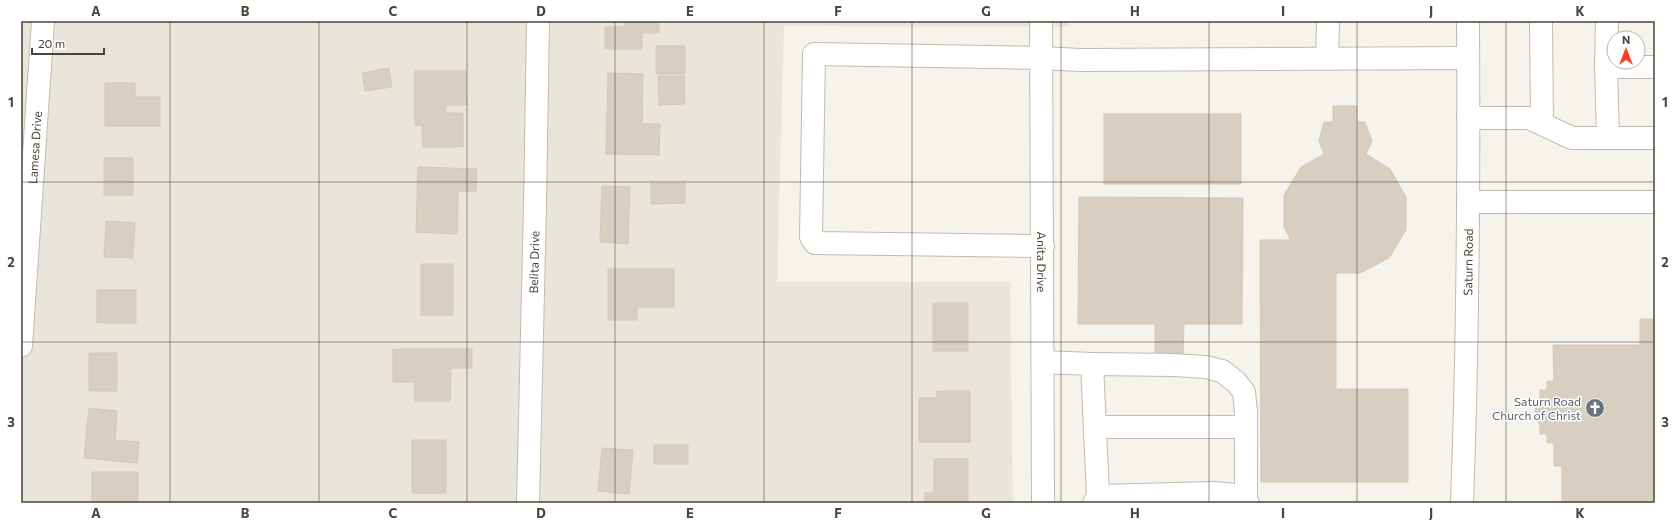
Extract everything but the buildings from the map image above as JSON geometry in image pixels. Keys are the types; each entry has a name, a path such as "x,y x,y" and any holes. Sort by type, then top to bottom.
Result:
{"street":[{"name":"Lamesa Drive","path":"21,346 43,21"},
{"name":"Belita Drive","path":"528,503 536,206 538,21"},
{"name":"Anita Drive","path":"1041,21 1043,503"},
{"path":"1327,59 1328,21"},
{"name":"Saturn Road","path":"1462,503 1466,391 1469,202 1468,21"},
{"path":"1541,21 1542,124"},
{"path":"1043,246 815,243 812,237 814,54 1081,60 1468,58"},
{"path":"1606,70 1608,138"},
{"path":"1468,118 1530,118 1572,138 1655,138"},
{"path":"1469,202 1655,202"},
{"path":"1043,362 1174,365 1205,367 1222,371 1236,382 1244,392 1247,502"},
{"path":"1092,364 1096,500 1214,493 1235,495 1247,502"},
{"path":"1095,427 1246,427"}],"shaded area":[{"path":"21,21 1068,21 1068,27 784,26 777,282 1010,282 1013,503 21,503"}],"place":[{"name":"Saturn Road Church of Christ","path":"1595,408"}]}
